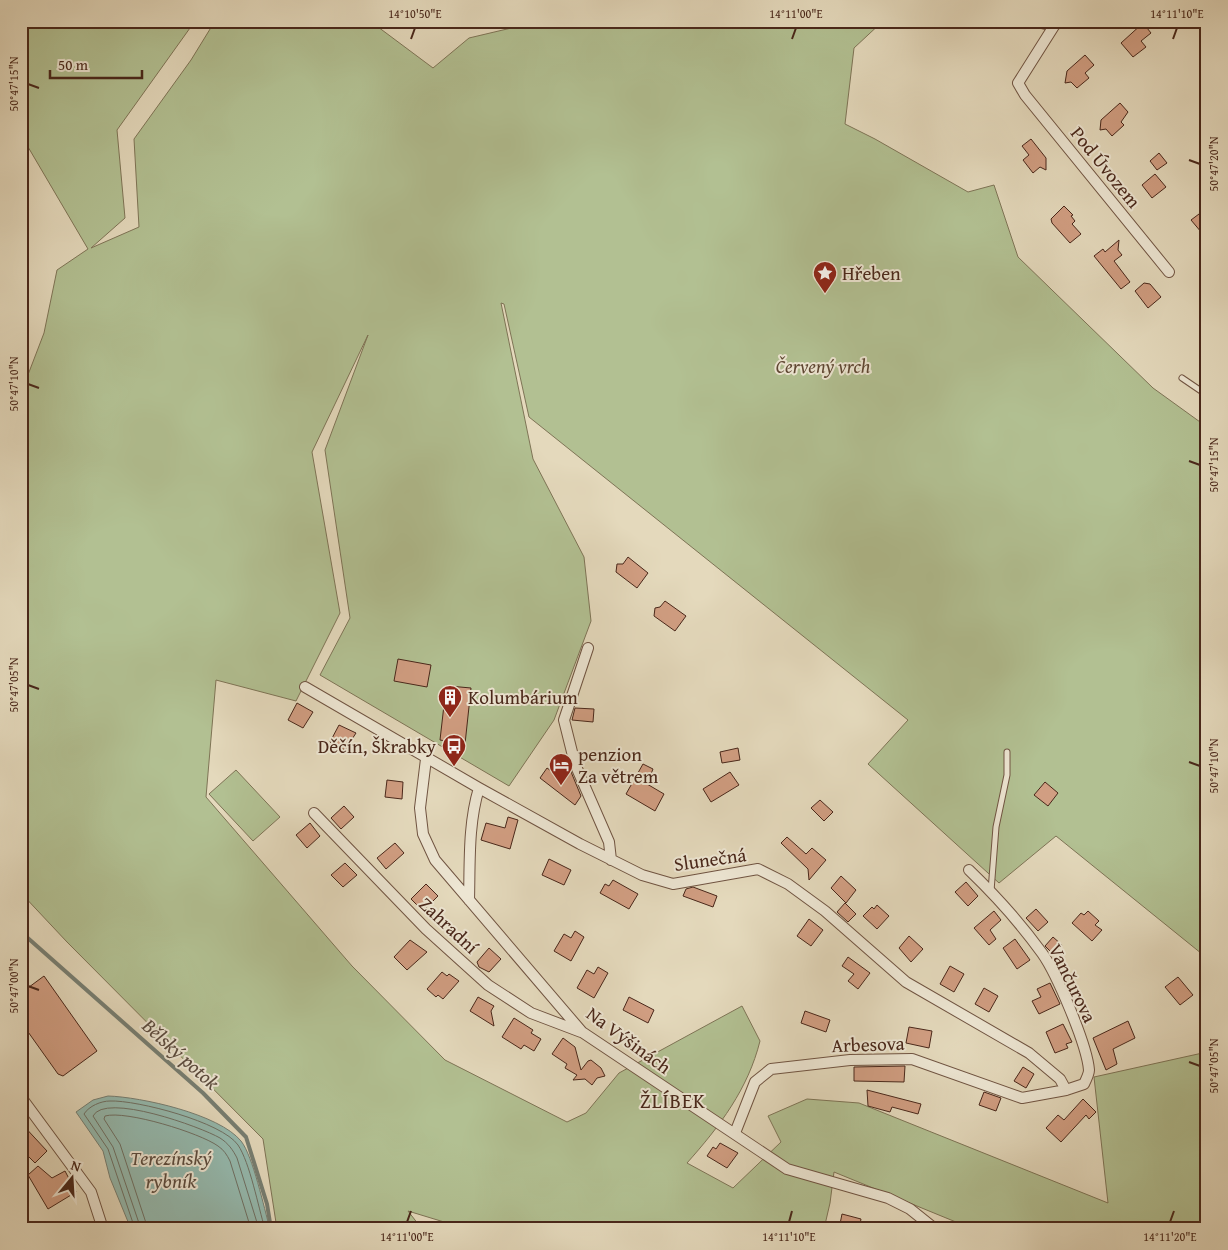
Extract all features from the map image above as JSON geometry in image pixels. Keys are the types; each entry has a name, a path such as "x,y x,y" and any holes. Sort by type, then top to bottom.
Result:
{"street":[{"path":"1033,21 1057,24"},
{"name":"Pod Úvozem","path":"1057,24 1018,83 1025,95 1169,272"},
{"path":"588,648 564,720 575,764 609,842 611,860"},
{"name":"Slunečná","path":"305,687 426,759 642,875 673,884 758,869 788,884 825,911 906,982 1029,1054 1060,1079 1066,1090"},
{"name":"Na Výšinách","path":"426,759 420,808 423,834 435,860 582,1032 787,1169 888,1198 910,1208 935,1229"},
{"path":"469,900 474,803 479,788"},
{"name":"Zahradní","path":"314,812 426,928 488,985 531,1014 582,1032"},
{"name":"Vančurova","path":"969,870 991,892 1043,954 1070,1008 1089,1071 1084,1084 1066,1090"},
{"name":"Arbesova","path":"735,1133 755,1082 771,1069 850,1060 912,1059 1022,1098 1066,1090"},
{"path":"21,1097 91,1192 103,1229"}],"lane":[{"path":"1182,378 1207,394"},
{"path":"991,892 996,826 1007,775 1007,752"}],"green space":[{"name":"Červený vrch","path":"30,21 195,21 117,130 125,218 91,248 139,227 134,139 191,60 215,21 370,21 433,68 469,38 524,25 521,21 883,21 854,48 845,124 968,192 994,185 1018,257 1153,388 1207,427 1207,958 1056,836 999,883 868,764 908,720 529,417 504,304 501,303 533,459 584,557 591,621 554,720 509,786 320,675 350,618 325,450 368,335 312,452 340,613 296,701 216,680 206,797 352,966 445,1060 567,1122 586,1113 619,1073 742,1006 760,1041 755,1059 731,1106 711,1135 687,1163 733,1188 781,1142 768,1116 807,1099 859,1103 1108,1203 1094,1077 1207,1052 1207,1229 973,1229 834,1172 824,1229 467,1229 408,1211 422,1229 277,1229 263,1139 67,942 21,893 21,393 44,333 57,270 88,249 21,135 21,46"},
{"path":"236,770 280,817 253,841 209,794"}],"water":[{"name":"Terezínský rybník","path":"108,1096 140,1100 179,1109 198,1115 230,1131 241,1141 250,1158 270,1229 131,1229 110,1178 103,1151 76,1112 93,1100"}],"building":[{"path":"1143,23 1151,33 1141,41 1146,47 1133,57 1121,43"},
{"path":"1085,55 1094,65 1085,73 1089,78 1077,88 1071,82 1065,83 1067,71"},
{"path":"1120,103 1128,112 1121,122 1124,125 1112,136 1106,129 1100,130 1101,120"},
{"path":"1031,139 1046,158 1046,170 1040,167 1033,173 1023,160 1029,155 1022,146"},
{"path":"1159,153 1167,163 1157,170 1150,161"},
{"path":"1155,174 1166,187 1152,198 1142,185"},
{"path":"1064,206 1073,215 1071,216 1075,221 1072,224 1081,234 1070,243 1052,223 1051,219"},
{"path":"1207,208 1207,239 1191,220"},
{"path":"1119,240 1118,250 1122,255 1114,261 1130,282 1121,289 1094,256 1103,249 1105,252"},
{"path":"1144,283 1150,284 1161,297 1148,308 1135,291"},
{"path":"628,557 648,573 637,588 616,572 617,564 623,564"},
{"path":"665,601 686,616 675,631 654,616 655,608 660,607"},
{"path":"398,659 431,665 427,687 394,681"},
{"name":"Kolumbárium","path":"449,686 471,688 465,744 440,740 444,705 447,705"},
{"path":"297,703 313,712 303,728 288,720"},
{"path":"575,708 594,709 593,722 572,720"},
{"path":"339,725 356,733 345,750 330,742"},
{"path":"738,748 740,760 722,763 720,752"},
{"name":"penzion Za větrem","path":"565,764 569,767 581,796 575,805 540,778 547,768 557,775"},
{"path":"643,764 653,769 647,784 664,794 655,811 626,794"},
{"path":"730,772 739,785 711,802 703,789"},
{"path":"387,780 403,782 402,799 385,797"},
{"path":"1045,782 1058,793 1048,806 1034,795"},
{"path":"820,800 833,812 824,821 811,808"},
{"path":"344,806 354,817 341,829 331,818"},
{"path":"508,817 518,820 510,849 481,840 486,823 505,828"},
{"path":"310,823 320,836 307,848 296,835"},
{"path":"787,837 806,854 812,848 826,860 809,880 808,869 781,843"},
{"path":"395,843 404,853 386,869 377,858"},
{"path":"549,859 571,870 564,885 542,875"},
{"path":"345,863 357,875 343,887 331,875"},
{"path":"841,876 856,890 846,903 831,888"},
{"path":"613,880 638,894 629,909 600,893 605,884 609,886"},
{"path":"966,882 978,896 968,906 955,892"},
{"path":"426,884 438,896 423,911 411,899"},
{"path":"693,887 717,896 713,907 683,896 686,889"},
{"path":"845,903 856,914 848,922 837,912"},
{"path":"877,905 889,916 877,929 863,916 872,907 874,909"},
{"path":"1036,909 1048,922 1038,931 1026,918"},
{"path":"994,911 1001,920 990,930 996,939 989,945 974,928"},
{"path":"1088,911 1099,921 1095,925 1102,930 1092,941 1072,923 1081,913 1084,915"},
{"path":"809,919 823,930 811,946 797,936"},
{"path":"575,931 584,937 571,961 554,951 564,934 571,938"},
{"path":"909,936 923,949 911,962 899,948"},
{"path":"1053,937 1062,945 1054,955 1045,946"},
{"path":"1015,939 1030,960 1017,969 1003,948"},
{"path":"410,940 427,952 407,970 394,957"},
{"path":"489,948 501,959 489,972 479,967 477,962"},
{"path":"848,957 870,973 858,989 848,981 854,974 842,966"},
{"path":"950,966 964,974 954,992 940,984"},
{"path":"598,967 608,973 594,998 577,988 587,970 594,974"},
{"path":"442,972 447,976 449,974 459,981 443,999 438,995 436,997 427,989"},
{"path":"44,976 97,1051 63,1076 58,1074 21,1022 21,993"},
{"path":"1178,977 1193,995 1180,1005 1165,987"},
{"path":"1050,983 1060,1004 1039,1014 1032,1001 1041,997 1037,989"},
{"path":"984,988 998,996 989,1012 975,1004"},
{"path":"478,997 494,1006 491,1011 494,1026 470,1011"},
{"path":"629,997 654,1010 648,1023 623,1010"},
{"path":"805,1011 830,1020 826,1032 801,1023"},
{"path":"514,1018 533,1030 531,1033 541,1039 534,1051 524,1045 521,1049 502,1037"},
{"path":"1128,1021 1135,1038 1113,1049 1117,1064 1106,1070 1093,1038"},
{"path":"1063,1024 1072,1042 1066,1044 1068,1048 1055,1053 1046,1032"},
{"path":"909,1027 932,1031 929,1048 906,1043"},
{"path":"563,1038 575,1047 581,1070 591,1060 601,1068 605,1076 597,1078 592,1085 585,1079 573,1080 577,1075 565,1068 567,1064 552,1054"},
{"path":"905,1066 904,1082 854,1081 854,1067"},
{"path":"1023,1067 1034,1074 1026,1088 1014,1081"},
{"path":"867,1090 921,1104 918,1114 892,1107 890,1112 868,1106"},
{"path":"984,1092 1001,1098 996,1111 979,1105"},
{"path":"1083,1099 1096,1112 1089,1119 1086,1115 1061,1142 1046,1128 1058,1115 1064,1120"},
{"path":"21,1123 47,1151 35,1163 21,1149"},
{"path":"720,1143 738,1153 727,1168 707,1156 713,1147 716,1149"},
{"path":"38,1166 52,1178 65,1171 76,1192 48,1209 28,1175"},
{"path":"842,1214 861,1219 859,1229 839,1229"}],"waterway":[{"name":"Bělský potok","path":"21,932 203,1093 246,1137 267,1204 271,1229"}],"place":[{"name":"Hřeben","path":"825,294"},
{"name":"Kolumbárium","path":"450,718"},
{"name":"Děčín, Škrabky","path":"454,767"},
{"name":"penzion Za větrem","path":"561,786"}],"district":[{"name":"ŽLÍBEK","path":"673,1101"}]}
